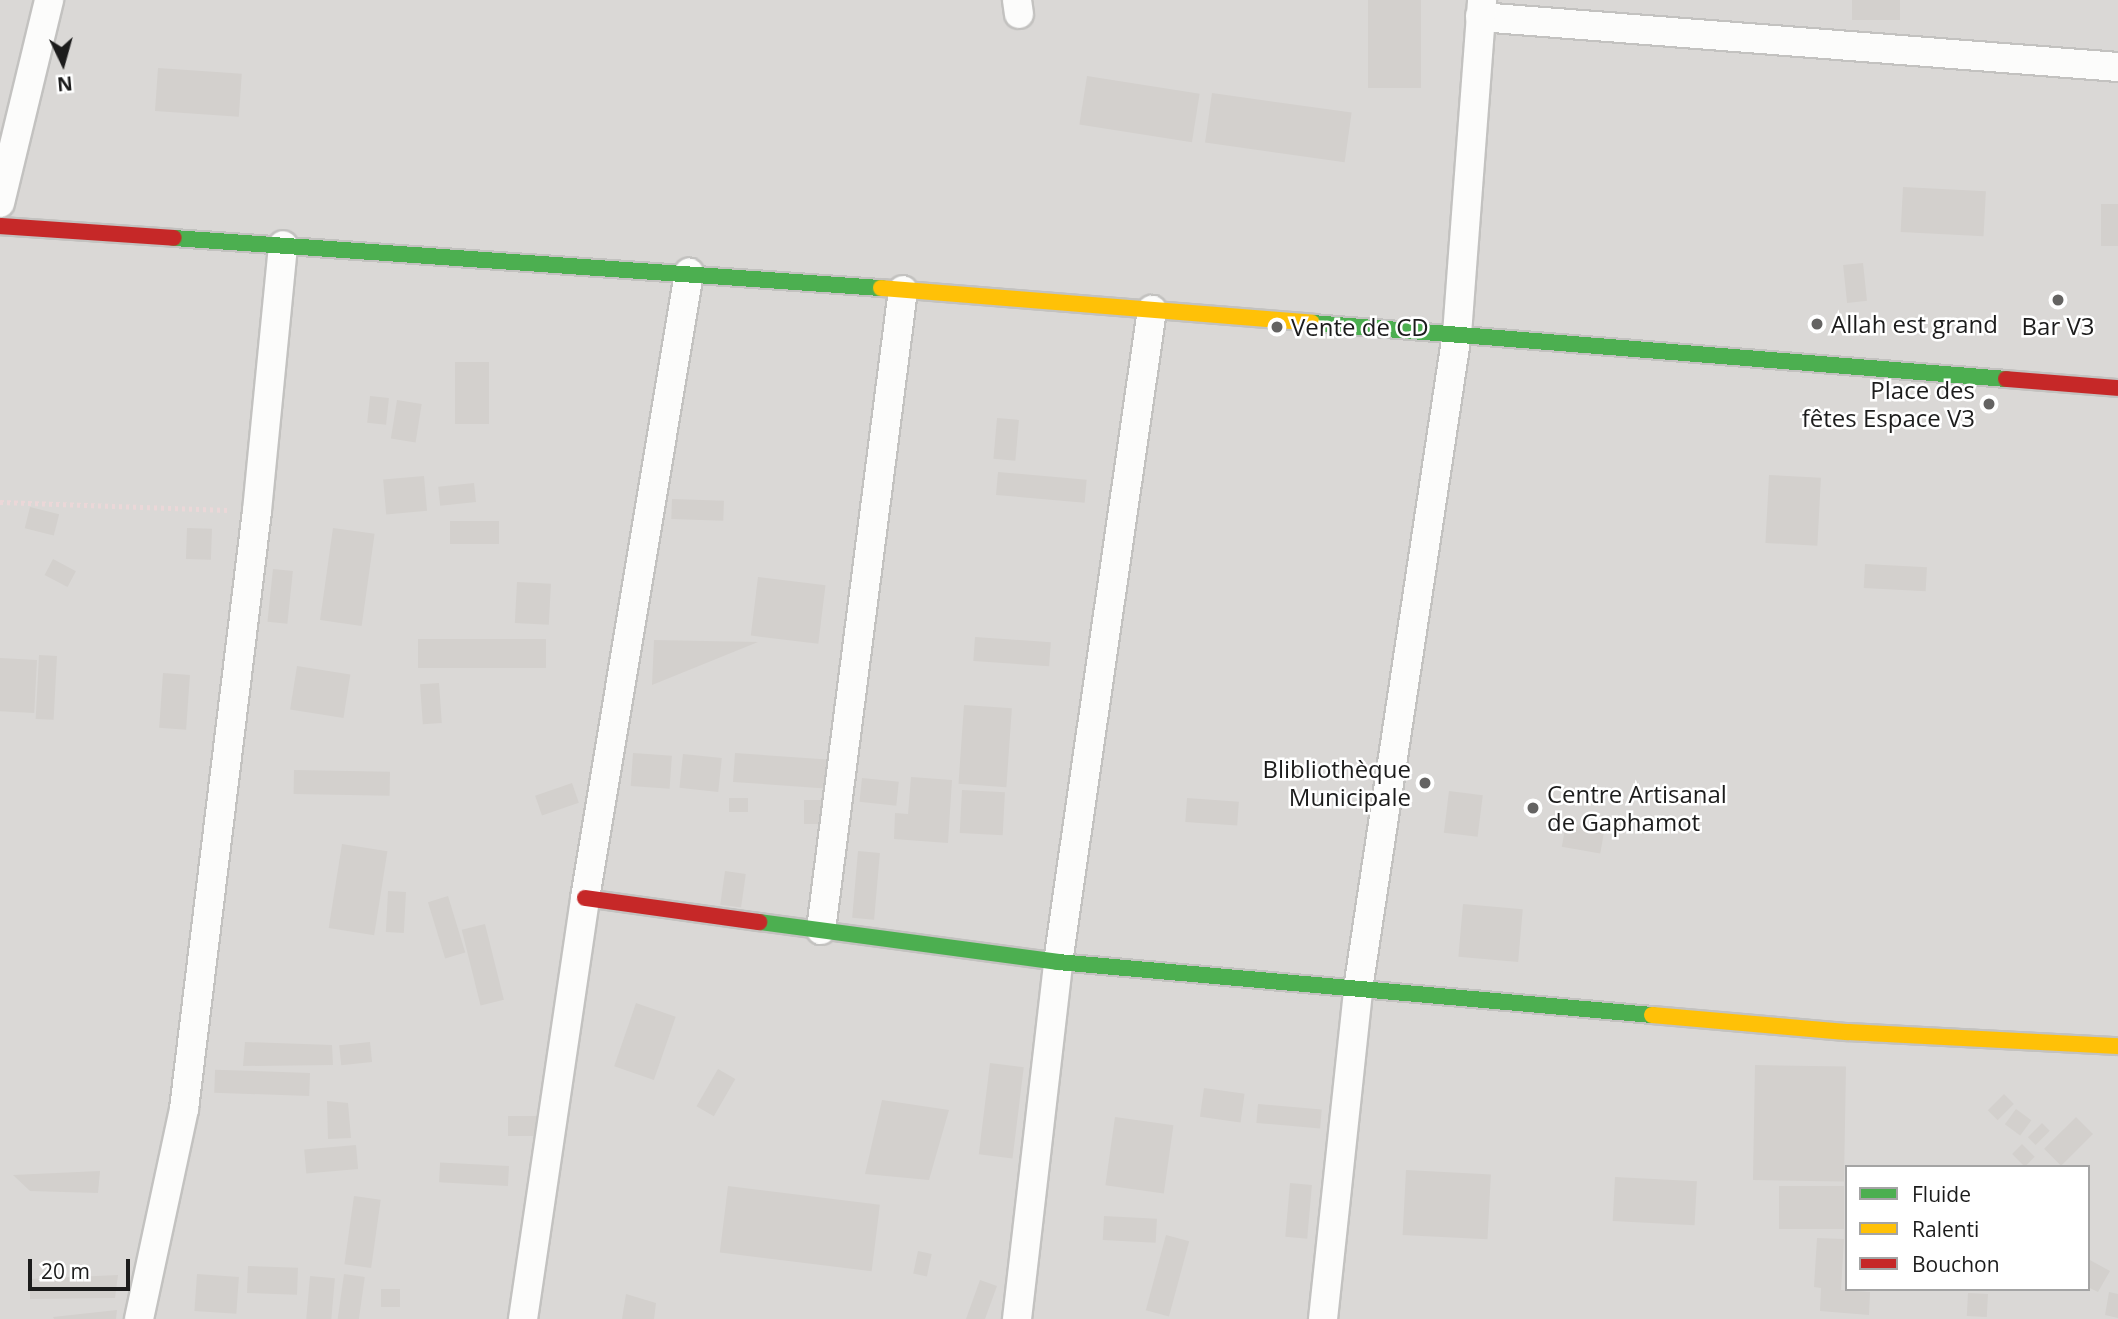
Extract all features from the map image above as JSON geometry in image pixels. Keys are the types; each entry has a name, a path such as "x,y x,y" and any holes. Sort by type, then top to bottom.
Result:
{"street":[{"path":"0,203 49,0"},
{"path":"1323,1319 1358,989 1457,334 1481,9 2118,67"},
{"path":"0,226 689,273 2118,388"},
{"path":"139,1319 184,1109 257,511 283,245"},
{"path":"523,1319 585,898 689,273"},
{"path":"821,930 903,290"},
{"path":"1017,1319 1058,962 1152,310"},
{"path":"585,898 1058,962 1848,1032 2118,1045"}],"path":[{"path":"0,502 257,511"}],"shaded area":[{"path":"0,0 2118,0 2118,1319 0,1319"}],"building":[{"path":"1368,0 1421,0 1421,88 1368,88"},
{"path":"1852,0 1900,0 1900,20 1852,20"},
{"path":"158,68 242,74 239,117 155,111"},
{"path":"1087,76 1200,94 1192,142 1079,124"},
{"path":"1212,93 1352,113 1345,162 1205,143"},
{"path":"1903,187 1986,191 1984,236 1901,232"},
{"path":"2101,204 2118,204 2118,246 2101,246"},
{"path":"1863,263 1867,301 1847,303 1843,265"},
{"path":"455,362 489,362 489,424 455,424"},
{"path":"370,396 389,398 386,425 367,423"},
{"path":"397,400 422,404 416,442 391,439"},
{"path":"997,418 1019,420 1015,461 993,459"},
{"path":"998,472 1087,480 1085,503 996,495"},
{"path":"1769,475 1821,478 1817,546 1765,543"},
{"path":"424,476 427,511 386,514 383,480"},
{"path":"474,483 476,502 440,506 438,487"},
{"path":"672,499 724,501 723,521 671,519"},
{"path":"30,507 59,514 54,536 25,528"},
{"path":"450,521 499,521 499,544 450,544"},
{"path":"187,528 212,529 211,560 186,559"},
{"path":"333,528 375,534 362,626 320,620"},
{"path":"53,559 76,571 68,587 45,575"},
{"path":"1865,564 1927,567 1926,591 1864,588"},
{"path":"273,569 293,571 287,624 267,622"},
{"path":"758,577 825,585 818,644 751,636"},
{"path":"517,582 551,584 549,625 515,623"},
{"path":"975,637 1051,642 1049,666 973,661"},
{"path":"418,639 546,639 546,668 418,668"},
{"path":"654,640 758,642 652,685"},
{"path":"39,655 57,656 54,720 36,719"},
{"path":"0,658 37,660 34,713 0,711"},
{"path":"297,666 350,674 343,718 290,709"},
{"path":"163,673 190,675 186,730 159,728"},
{"path":"439,683 442,723 423,724 420,684"},
{"path":"964,705 1012,708 1006,787 958,784"},
{"path":"633,753 672,756 670,789 631,786"},
{"path":"735,753 831,760 829,789 733,782"},
{"path":"683,754 722,758 718,792 679,788"},
{"path":"294,770 390,772 390,796 294,794"},
{"path":"911,777 952,780 948,843 894,839 895,813 908,814"},
{"path":"862,778 899,782 896,806 859,802"},
{"path":"572,783 579,803 542,816 535,796"},
{"path":"962,790 1005,792 1003,835 960,833"},
{"path":"1449,791 1483,795 1478,837 1444,833"},
{"path":"729,798 748,798 748,812 729,812"},
{"path":"1187,798 1239,802 1237,826 1185,822"},
{"path":"804,800 821,800 821,824 804,824"},
{"path":"1566,823 1604,830 1600,853 1562,847"},
{"path":"342,844 387,851 374,935 329,928"},
{"path":"858,851 880,853 874,920 852,918"},
{"path":"725,871 746,874 741,908 720,905"},
{"path":"388,891 406,892 404,933 386,932"},
{"path":"448,896 465,952 445,959 428,902"},
{"path":"1463,904 1523,909 1518,962 1458,957"},
{"path":"485,924 504,1000 481,1005 462,930"},
{"path":"636,1003 676,1017 654,1080 614,1066"},
{"path":"245,1042 332,1045 333,1065 243,1066"},
{"path":"370,1042 372,1062 341,1065 339,1045"},
{"path":"990,1063 1024,1067 1013,1158 979,1154"},
{"path":"1755,1065 1846,1067 1844,1182 1753,1180"},
{"path":"718,1069 735,1079 714,1116 696,1106"},
{"path":"215,1070 310,1073 309,1096 214,1093"},
{"path":"1204,1088 1245,1094 1241,1122 1200,1117"},
{"path":"2004,1094 2014,1104 1998,1120 1988,1110"},
{"path":"882,1100 949,1110 929,1180 865,1174"},
{"path":"327,1101 348,1103 351,1138 328,1139"},
{"path":"1258,1104 1322,1110 1320,1129 1256,1123"},
{"path":"2016,1109 2031,1120 2020,1136 2005,1124"},
{"path":"508,1116 543,1116 543,1136 508,1136"},
{"path":"1115,1117 1173,1125 1164,1194 1105,1185"},
{"path":"2076,1117 2093,1134 2060,1165 2044,1149"},
{"path":"2042,1123 2050,1131 2036,1145 2028,1137"},
{"path":"2022,1144 2035,1157 2023,1165 2012,1154"},
{"path":"356,1145 358,1169 306,1173 304,1150"},
{"path":"440,1162 509,1166 508,1186 439,1182"},
{"path":"1406,1170 1491,1174 1487,1239 1403,1235"},
{"path":"100,1171 98,1193 30,1191 13,1175"},
{"path":"1615,1177 1697,1181 1695,1225 1613,1221"},
{"path":"1290,1183 1312,1185 1307,1239 1285,1237"},
{"path":"728,1186 880,1205 872,1271 720,1253"},
{"path":"1779,1186 1844,1186 1844,1229 1779,1229"},
{"path":"354,1196 381,1200 371,1268 344,1264"},
{"path":"1104,1216 1157,1219 1156,1243 1103,1240"},
{"path":"1166,1235 1189,1241 1169,1317 1146,1310"},
{"path":"1817,1238 1844,1239 1841,1290 1870,1292 1869,1315 1820,1311 1821,1288 1814,1287"},
{"path":"918,1251 932,1254 927,1276 913,1273"},
{"path":"2090,1260 2110,1271 2098,1292 2090,1288"},
{"path":"248,1266 298,1268 297,1295 247,1293"},
{"path":"197,1274 239,1277 236,1314 194,1311"},
{"path":"344,1274 365,1277 359,1319 338,1319"},
{"path":"118,1275 115,1298 30,1299 30,1279"},
{"path":"310,1276 335,1278 331,1319 306,1319"},
{"path":"980,1280 997,1286 985,1319 966,1319"},
{"path":"381,1289 400,1289 400,1307 381,1307"},
{"path":"2109,1292 2118,1294 2118,1318 2105,1315"},
{"path":"1968,1293 1988,1294 1987,1317 1967,1316"},
{"path":"626,1294 656,1303 654,1319 622,1319"},
{"path":"117,1310 116,1319 53,1317"}],"traffic: fast":[{"path":"174,238 881,288"},
{"path":"1312,323 2006,379"},
{"path":"759,922 1058,962 1652,1015"}],"traffic: slow":[{"path":"881,288 1312,323"},
{"path":"1652,1015 1848,1032 2118,1046"}],"traffic: jam":[{"path":"0,226 174,238"},
{"path":"2006,379 2118,388"},
{"path":"585,898 759,922"}],"place":[{"name":"Bar V3","path":"2058,300"},
{"name":"Allah est grand","path":"1817,324"},
{"name":"Vente de CD","path":"1277,327"},
{"name":"Place des fêtes Espace V3","path":"1989,404"},
{"name":"Blibliothèque Municipale","path":"1425,783"},
{"name":"Centre Artisanal de Gaphamot","path":"1533,808"}]}
